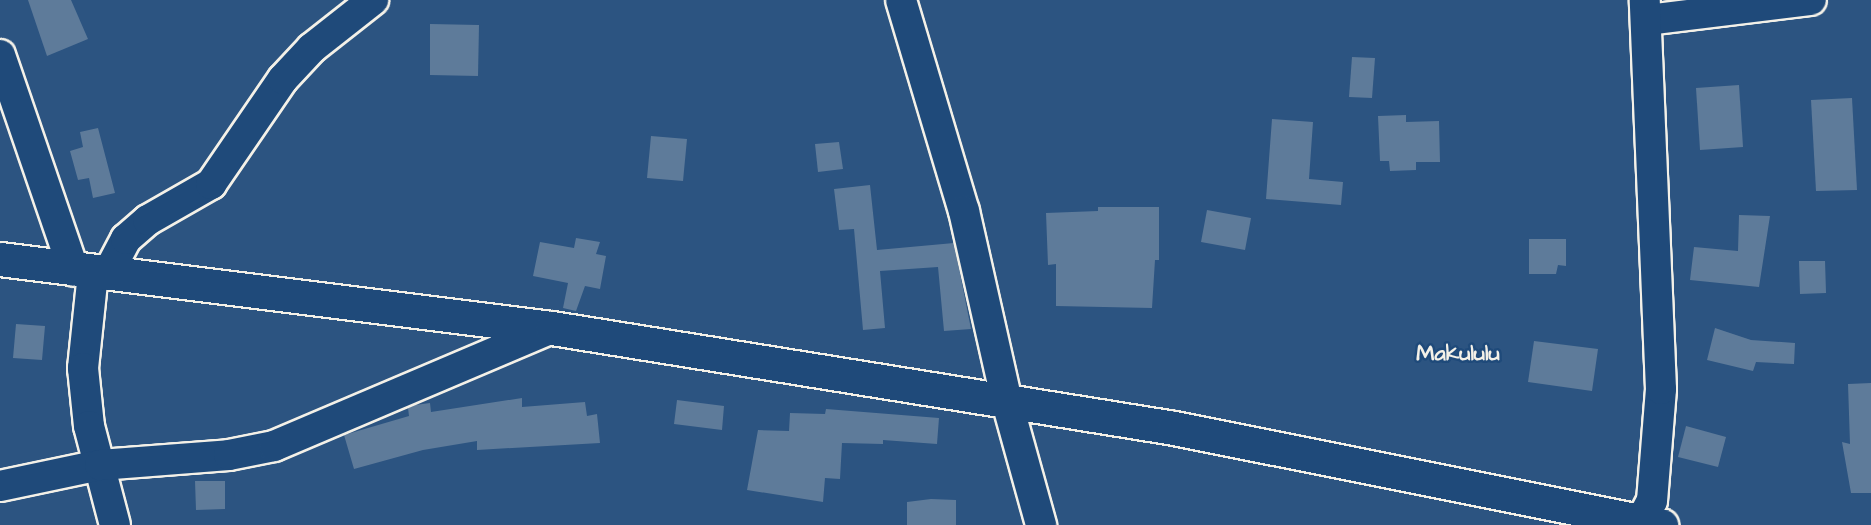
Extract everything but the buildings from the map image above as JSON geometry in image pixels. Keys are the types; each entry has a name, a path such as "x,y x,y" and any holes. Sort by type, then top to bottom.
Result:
{"street":[{"path":"92,273 148,220 211,184 283,79 312,48 373,0"},
{"path":"901,0 964,211 1007,402 1041,525"},
{"path":"0,259 92,273 552,328 1174,428 1648,524 1661,389 1646,95 1646,10 1811,0"},
{"path":"0,55 92,273 82,368 89,426 115,525"},
{"path":"0,486 100,465 229,455 274,446 552,328"}],"district":[{"name":"Makululu","path":"1458,354"}]}
